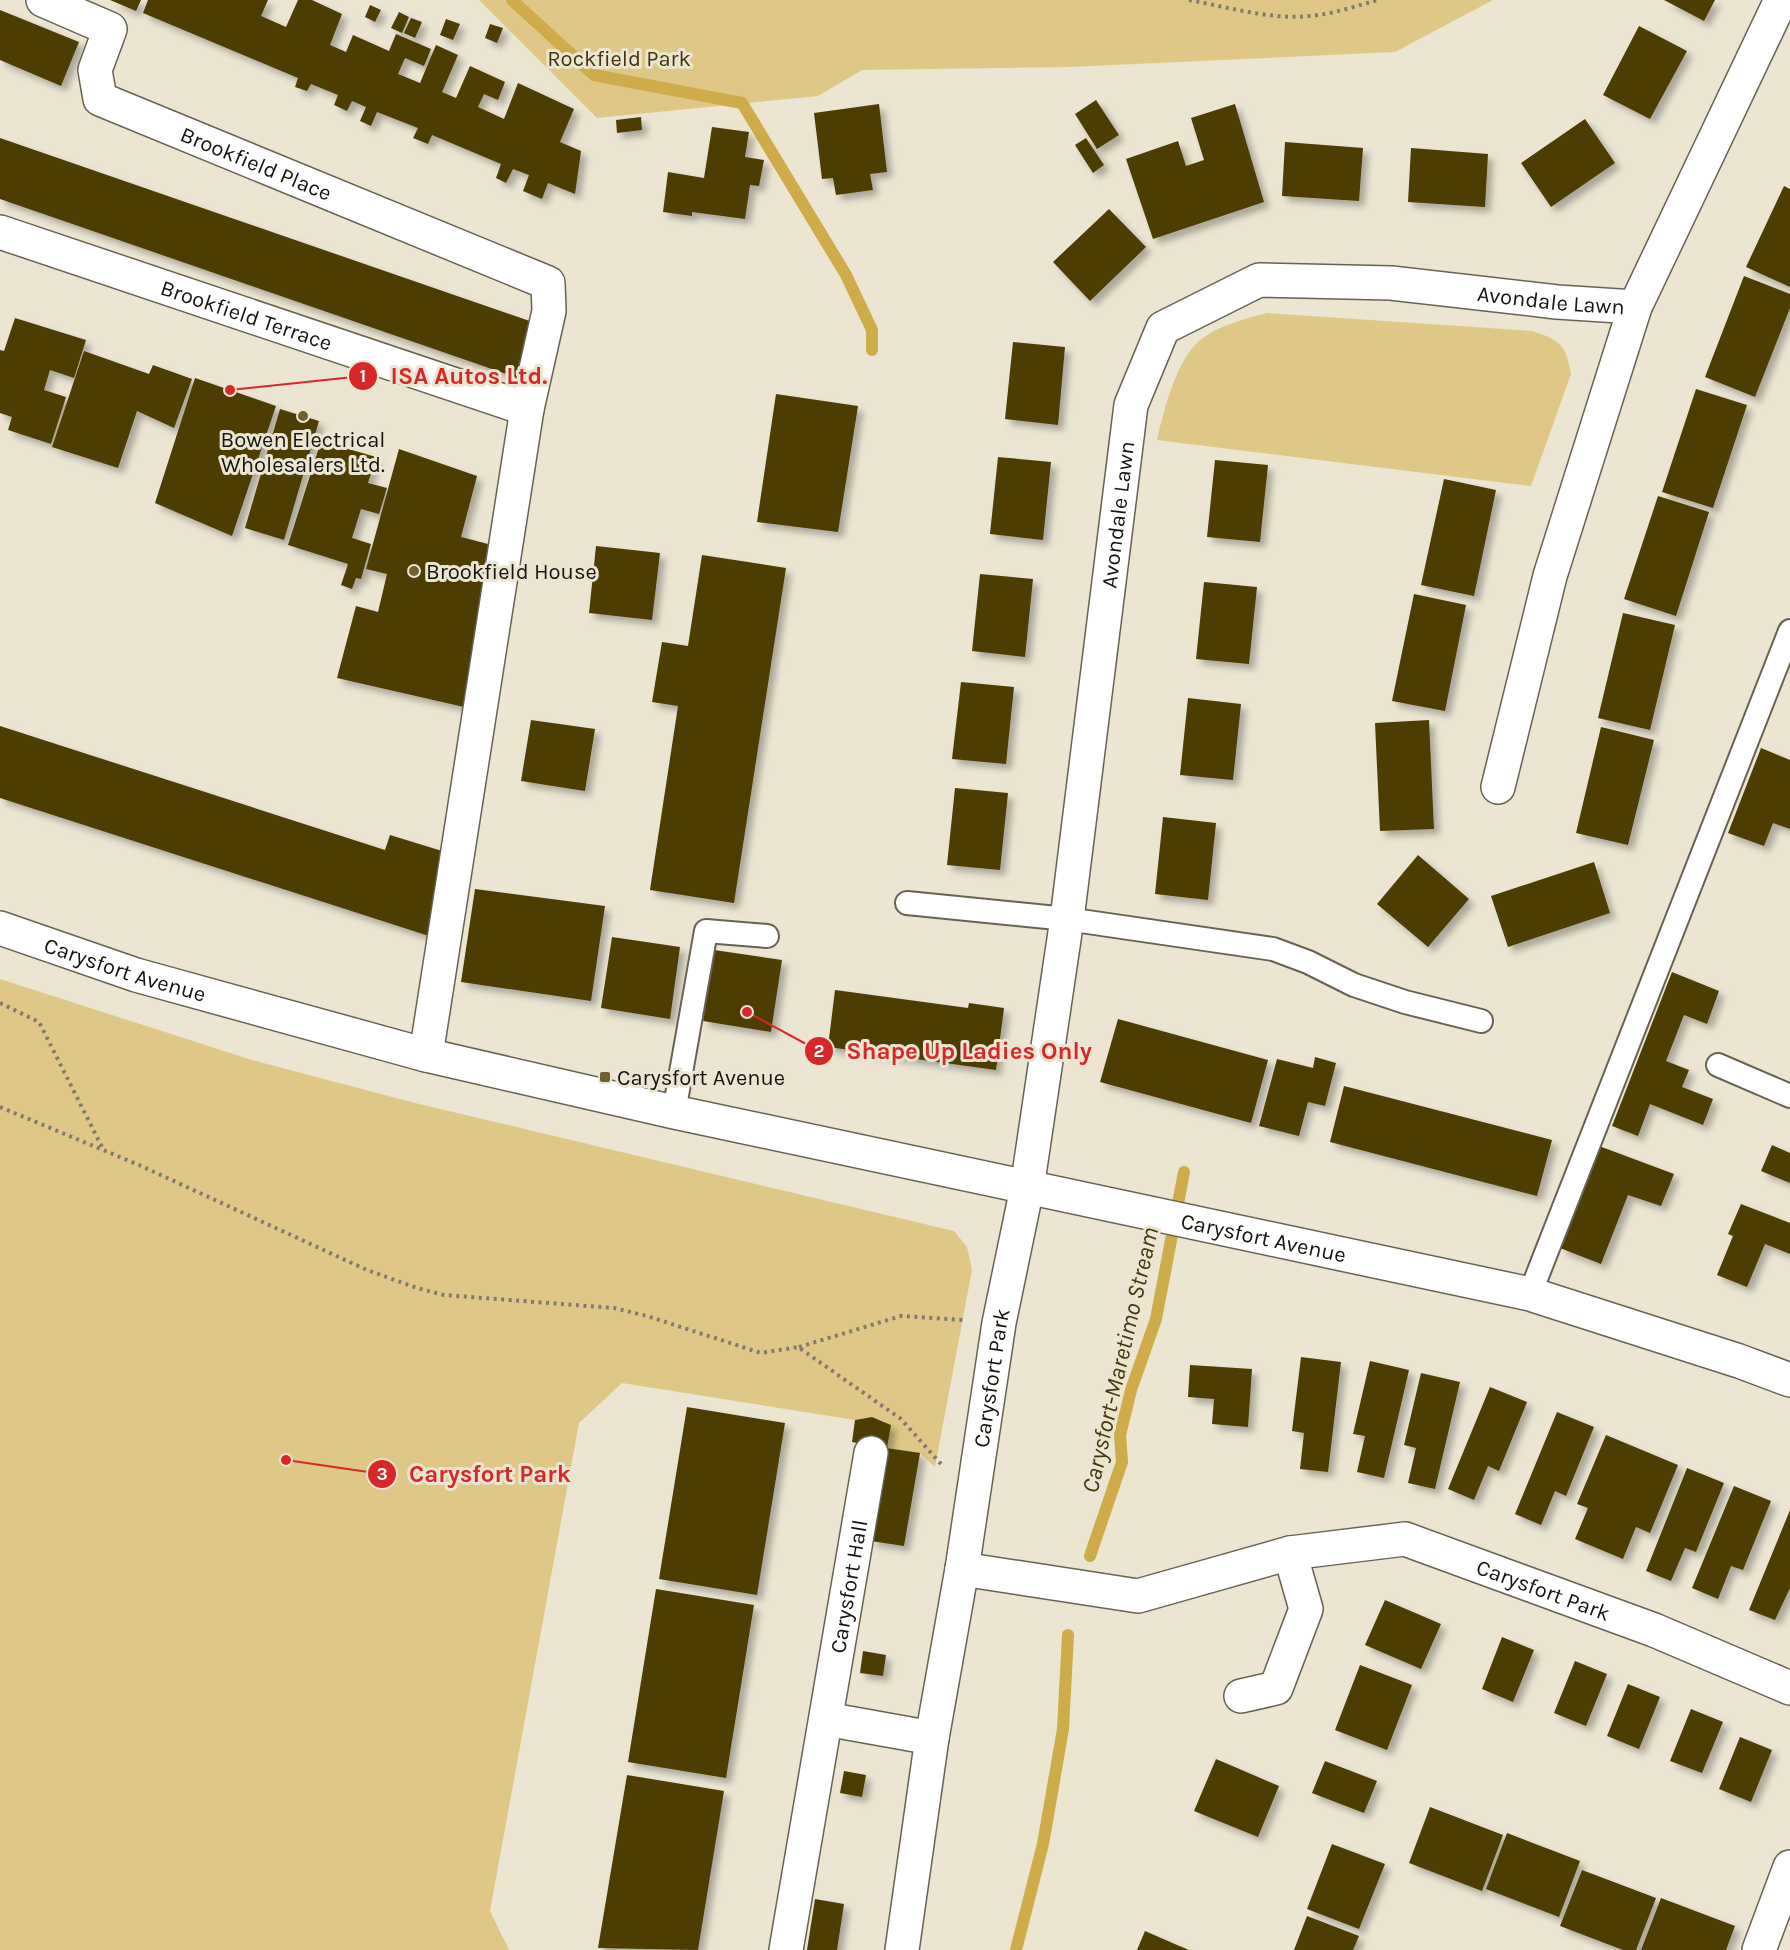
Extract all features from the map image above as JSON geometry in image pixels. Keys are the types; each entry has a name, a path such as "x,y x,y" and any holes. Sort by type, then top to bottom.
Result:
{"street":[{"name":"Brookfield Place","path":"43,0 110,30 95,70 100,99 548,283 549,311 527,409"},
{"name":"Avondale Lawn","path":"1498,787 1550,576 1635,307 1781,0"},
{"name":"Brookfield Terrace","path":"0,232 527,409"},
{"name":"Avondale Lawn","path":"1027,1188 1067,919 1131,405 1163,328 1259,280 1391,283 1557,302 1635,307"},
{"path":"426,1055 527,409"},
{"name":"Carysfort Avenue","path":"0,928 136,975 426,1055 674,1112 1530,1294 1728,1357 1790,1380"},
{"name":"Carysfort Park","path":"902,1950 932,1738 962,1569 999,1323 1027,1188"},
{"name":"Carysfort Hall","path":"786,1950 871,1453"},
{"name":"Carysfort Park","path":"962,1569 1138,1596 1290,1553 1405,1539 1654,1630 1790,1688"},
{"path":"1241,1696 1276,1688 1306,1609 1290,1553"},
{"path":"826,1719 932,1738"},
{"path":"1759,1950 1790,1867"}],"lane":[{"path":"1530,1294 1790,632"},
{"path":"907,903 1067,919 1273,949 1308,962 1354,985 1405,1002 1481,1021"},
{"path":"674,1112 706,931 766,936"},
{"path":"1718,1065 1790,1096"}],"path":[{"path":"1189,0 1270,15 1307,16 1330,14 1378,0"},
{"path":"0,1003 39,1022 103,1149"},
{"path":"0,1107 103,1149 367,1270 444,1295 614,1308 647,1316 761,1353 798,1347 901,1316 999,1323"},
{"path":"798,1347 901,1419 938,1462 973,1488"}],"green space":[{"name":"Rockfield Park","path":"479,0 1493,0 1395,52 1070,67 862,70 818,96 597,118"},
{"path":"1267,313 1532,331 1549,337 1564,350 1571,374 1531,486 1157,440 1176,377 1181,365 1195,345 1219,329"},
{"path":"0,979 252,1060 415,1103 954,1231 967,1247 972,1270 935,1467 920,1453 887,1448 891,1425 882,1420 865,1418 855,1420 622,1383 579,1423 490,1911 509,1950 0,1950"}],"building":[{"path":"110,0 141,0 136,11"},
{"path":"148,0 268,0 261,16 286,27 298,0 312,0 342,14 330,45 346,52 353,35 389,51 396,34 431,49 424,66 405,58 398,74 420,83 436,45 458,55 442,92 456,98 470,66 505,82 498,100 484,94 478,107 504,119 518,83 574,109 560,142 581,151 575,194 548,183 542,199 523,191 529,175 513,169 506,183 496,178 501,164 432,135 428,144 413,138 418,128 377,112 371,126 360,121 366,107 352,101 347,111 334,105 338,95 311,84 307,91 295,87 298,78 143,13"},
{"path":"1664,0 1715,0 1704,21"},
{"path":"370,5 381,10 375,22 365,17"},
{"path":"0,10 79,42 61,86 0,60"},
{"path":"399,12 409,17 402,33 391,28"},
{"path":"411,18 422,22 415,38 404,33"},
{"path":"446,19 460,24 453,40 440,35"},
{"path":"490,24 503,28 497,43 485,38"},
{"path":"1639,26 1687,51 1650,119 1603,95"},
{"path":"1096,100 1119,135 1097,149 1075,114"},
{"path":"879,104 887,172 870,174 873,190 836,195 833,178 822,179 814,113"},
{"path":"1235,104 1264,202 1153,239 1126,159 1178,141 1186,166 1204,160 1191,118"},
{"path":"641,117 642,130 617,133 616,120"},
{"path":"1585,119 1615,163 1551,207 1521,163"},
{"path":"712,127 749,132 745,157 764,160 759,186 750,185 745,219 692,212 692,216 663,212 668,172 704,178"},
{"path":"0,138 544,326 524,380 0,199"},
{"path":"1086,138 1104,165 1093,173 1075,145"},
{"path":"1285,142 1363,148 1359,201 1282,196"},
{"path":"1411,148 1488,154 1485,207 1408,202"},
{"path":"1784,186 1790,189 1790,287 1746,267"},
{"path":"1109,209 1146,247 1090,301 1053,262"},
{"path":"1744,276 1790,294 1790,308 1755,397 1705,377"},
{"path":"15,318 86,340 74,378 50,370 44,390 66,397 51,444 8,430 12,417 0,413 0,350 4,351"},
{"path":"1013,342 1065,347 1058,425 1005,419"},
{"path":"84,351 149,374 153,365 192,379 174,428 137,411 118,468 52,447"},
{"path":"195,378 276,406 232,536 155,503"},
{"path":"1696,389 1747,405 1713,508 1662,492"},
{"path":"776,394 858,406 838,532 757,522"},
{"path":"280,409 319,421 284,540 245,528"},
{"path":"321,441 376,457 368,483 387,488 379,514 361,509 352,538 371,544 361,579 356,578 352,589 341,585 348,564 288,545"},
{"name":"Brookfield House","path":"399,449 477,476 461,537 488,544 464,707 337,678 356,606 378,612 387,574 366,569"},
{"path":"998,457 1051,462 1043,540 990,534"},
{"path":"1215,460 1268,465 1260,542 1207,537"},
{"path":"1444,479 1496,490 1474,596 1421,585"},
{"path":"1658,496 1709,512 1676,616 1624,599"},
{"path":"596,546 660,553 652,620 589,613"},
{"path":"702,555 786,568 734,903 650,890 678,706 652,702 662,642 688,646"},
{"path":"980,574 1033,579 1025,657 972,651"},
{"path":"1204,582 1257,587 1249,664 1196,659"},
{"path":"1414,594 1466,605 1445,711 1392,701"},
{"path":"1623,613 1675,625 1650,730 1598,718"},
{"path":"961,682 1014,687 1006,764 952,759"},
{"path":"1188,698 1241,704 1233,780 1180,775"},
{"path":"531,720 595,729 585,791 521,781"},
{"path":"1429,720 1434,829 1380,831 1375,723"},
{"path":"0,726 385,850 390,835 442,851 429,936 0,798"},
{"path":"1601,727 1654,740 1628,845 1576,833"},
{"path":"1761,748 1790,760 1790,829 1773,823 1764,846 1728,833"},
{"path":"955,788 1008,793 1000,870 947,865"},
{"path":"1163,817 1216,823 1208,900 1155,894"},
{"path":"1418,855 1469,899 1428,947 1377,904"},
{"path":"1594,862 1610,913 1508,947 1491,896"},
{"path":"475,889 605,906 591,1001 461,982"},
{"path":"612,937 680,947 670,1019 601,1008"},
{"path":"714,950 782,960 771,1032 703,1021"},
{"path":"1672,972 1719,991 1707,1024 1684,1015 1666,1061 1689,1070 1682,1087 1713,1099 1703,1125 1650,1104 1638,1136 1612,1126"},
{"path":"835,990 968,1008 969,1003 1004,1008 996,1070 828,1047"},
{"path":"1118,1019 1268,1060 1251,1123 1100,1082"},
{"path":"1315,1057 1336,1063 1325,1106 1308,1102 1299,1136 1259,1126 1277,1059 1313,1068"},
{"path":"1344,1086 1552,1140 1537,1196 1330,1142"},
{"path":"1772,1145 1790,1153 1790,1183 1761,1171"},
{"path":"1599,1146 1674,1174 1661,1206 1628,1195 1601,1264 1560,1248"},
{"path":"1741,1204 1790,1223 1790,1254 1765,1244 1747,1287 1717,1275 1733,1236 1728,1234"},
{"path":"1301,1357 1341,1362 1328,1472 1300,1469 1304,1433 1292,1431"},
{"path":"1370,1361 1409,1370 1384,1478 1357,1472 1365,1436 1353,1434"},
{"path":"1190,1365 1252,1369 1248,1427 1212,1424 1214,1399 1188,1397"},
{"path":"1421,1373 1460,1382 1435,1489 1408,1483 1416,1448 1404,1445"},
{"path":"1490,1387 1527,1402 1499,1471 1488,1466 1474,1500 1448,1489"},
{"path":"687,1407 785,1423 757,1595 659,1579"},
{"path":"1557,1412 1594,1427 1566,1496 1555,1491 1541,1525 1515,1514"},
{"path":"872,1417 891,1425 887,1448 852,1442 855,1420"},
{"path":"1606,1435 1678,1465 1650,1533 1636,1527 1623,1559 1575,1539 1588,1508 1577,1504"},
{"path":"887,1448 920,1453 904,1546 871,1541"},
{"path":"1687,1468 1724,1483 1696,1552 1685,1548 1671,1581 1646,1571"},
{"path":"1734,1486 1771,1501 1743,1570 1731,1566 1718,1599 1692,1588"},
{"path":"1790,1510 1790,1588 1775,1620 1749,1610"},
{"path":"656,1589 754,1605 726,1778 628,1762"},
{"path":"1385,1600 1441,1624 1421,1669 1365,1645"},
{"path":"1502,1637 1534,1650 1513,1702 1482,1689"},
{"path":"863,1651 886,1655 883,1676 860,1673"},
{"path":"1575,1661 1607,1674 1586,1726 1554,1713"},
{"path":"1360,1665 1412,1685 1387,1750 1335,1730"},
{"path":"1628,1684 1660,1697 1639,1749 1607,1736"},
{"path":"1691,1709 1723,1722 1702,1773 1670,1761"},
{"path":"1740,1737 1772,1750 1751,1802 1719,1789"},
{"path":"1216,1759 1279,1786 1258,1837 1194,1811"},
{"path":"1325,1761 1377,1781 1364,1813 1312,1793"},
{"path":"844,1771 866,1775 862,1797 840,1793"},
{"path":"627,1775 724,1791 698,1950 598,1948"},
{"path":"1430,1807 1503,1835 1482,1891 1409,1863"},
{"path":"1507,1833 1580,1861 1559,1917 1486,1889"},
{"path":"1332,1844 1385,1864 1359,1929 1307,1909"},
{"path":"1582,1870 1656,1898 1636,1950 1623,1950 1560,1926"},
{"path":"1661,1898 1735,1926 1726,1950 1641,1950"},
{"path":"815,1899 844,1904 837,1950 807,1950"},
{"path":"1307,1916 1359,1936 1353,1950 1294,1950"},
{"path":"1145,1931 1177,1945 1189,1950 1137,1950"}],"waterway":[{"name":"Carysfort-Maretimo Stream","path":"512,0 594,75 742,103 846,275 872,330 872,350"},
{"name":"Carysfort-Maretimo Stream","path":"1090,1556 1122,1462 1120,1435 1131,1390 1156,1319 1184,1172"},
{"name":"Carysfort-Maretimo Stream","path":"1016,1950 1043,1844 1063,1729 1068,1635"}],"place":[{"name":"ISA Autos Ltd.","path":"230,390"},
{"name":"Bowen Electrical Wholesalers Ltd.","path":"303,416"},
{"name":"Brookfield House","path":"414,571"},
{"name":"Shape Up Ladies Only","path":"747,1012"},
{"name":"Carysfort Avenue","path":"605,1077"},
{"name":"Carysfort Park","path":"286,1460"}]}
